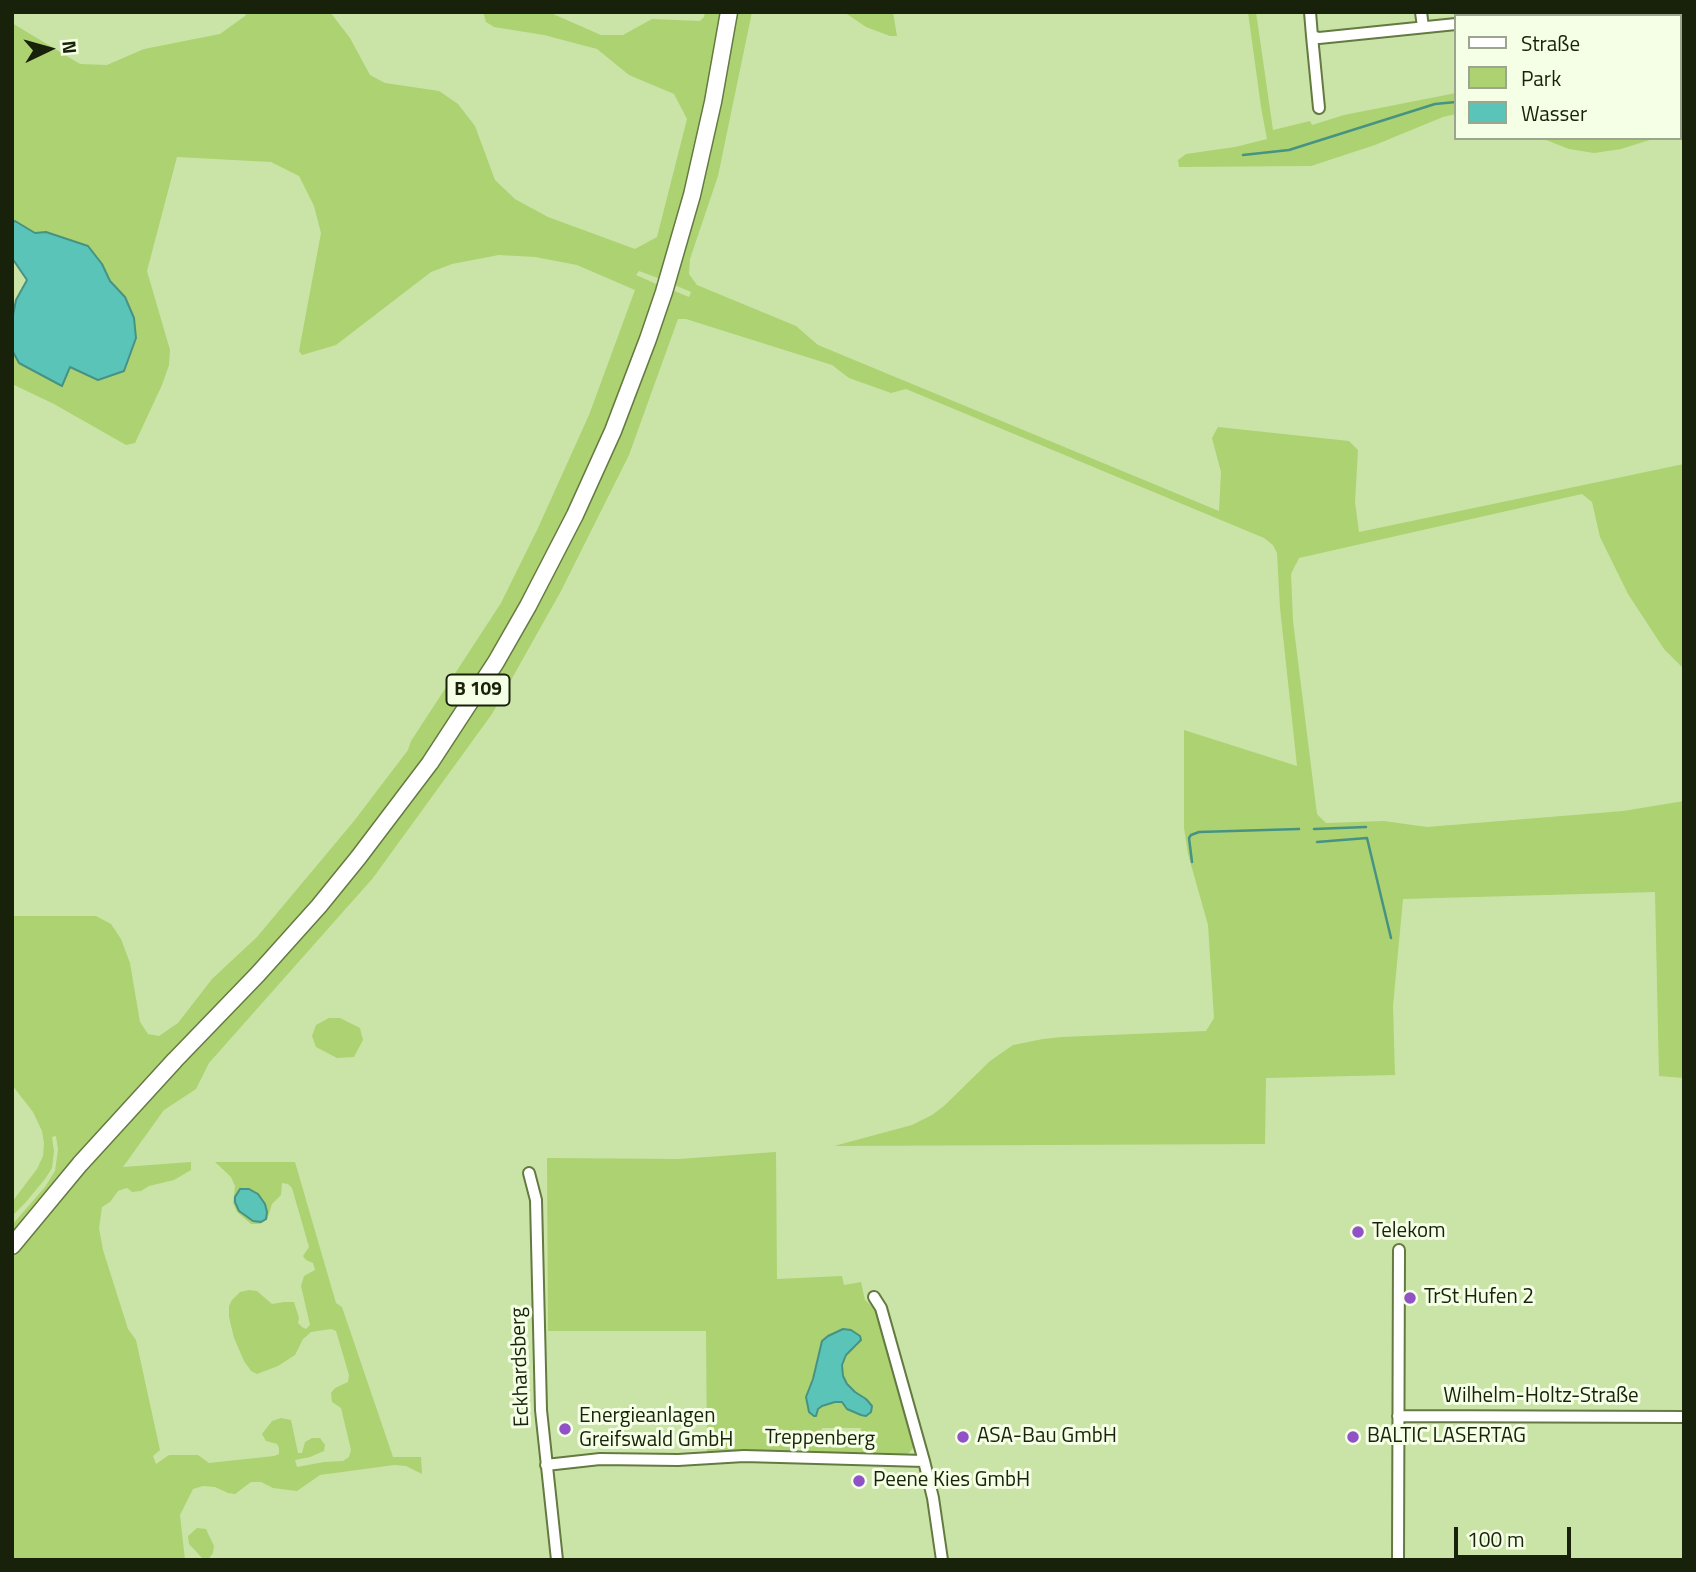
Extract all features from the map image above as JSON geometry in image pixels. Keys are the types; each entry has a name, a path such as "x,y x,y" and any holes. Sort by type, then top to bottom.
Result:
{"highway":[{"name":"B 109","path":"12,1246 80,1164 251,982 351,868 430,763 502,651 575,515 613,431 649,339 692,195 713,102 729,12"}],"street":[{"path":"1310,12 1320,108"},
{"path":"1421,12 1423,27"},
{"path":"1312,36 1320,38 1454,24"},
{"name":"Eckhardsberg","path":"529,1173 536,1200 540,1402 557,1560"},
{"path":"1398,1560 1399,1250"},
{"path":"874,1297 881,1308 925,1461 942,1560"},
{"name":"Wilhelm-Holtz-Straße","path":"1398,1416 1684,1417"},
{"name":"Treppenberg","path":"546,1465 600,1459 678,1460 744,1456 925,1461"}],"green space":[{"path":"247,12 330,12 350,38 370,75 385,83 439,91 458,104 475,126 495,180 515,199 548,217 635,249 657,237 687,119 674,94 629,75 597,49 544,35 494,27 486,22 483,12 551,12 601,35 623,35 652,19 700,21 705,12 724,12 708,106 663,280 639,271 636,275 661,286 641,346 578,498 475,687 361,848 12,1238 12,1225 45,1187 55,1171 58,1150 56,1136 52,1137 52,1168 12,1216 12,1202 37,1169 43,1156 44,1143 42,1131 33,1112 12,1085 12,916 96,916 111,924 121,939 130,963 140,1022 148,1034 159,1036 178,1023 212,979 257,937 354,821 408,750 411,741 501,603 589,415 635,290 577,265 535,257 499,255 452,264 431,272 336,345 302,355 299,351 321,233 314,206 299,176 271,162 177,157 147,271 170,350 169,365 135,443 126,445 54,404 12,384 12,350 19,363 70,367 97,380 125,297 110,281 102,264 46,232 35,233 15,221 12,223 12,23 80,64 107,65 144,49 220,34"},
{"path":"735,12 752,12 718,176 690,259 689,274 697,285 796,326 818,345 1219,511 1221,472 1212,438 1218,427 1349,441 1358,450 1355,502 1359,532 1684,464 1684,669 1664,649 1628,594 1600,537 1592,502 1582,494 1299,558 1291,574 1293,621 1317,814 1326,823 1384,821 1427,827 1623,811 1684,801 1684,1078 1659,1076 1655,892 1403,899 1393,1006 1395,1075 1266,1078 1265,1144 834,1146 912,1125 932,1115 990,1061 1013,1045 1062,1037 1206,1031 1214,1018 1208,925 1188,854 1184,828 1184,730 1297,766 1280,608 1277,553 1273,545 1264,538 906,389 891,393 849,378 832,365 686,319 678,319 629,455 561,591 492,714 373,878 209,1063 196,1089 164,1110 123,1167 191,1162 191,1170 174,1180 149,1186 141,1191 132,1192 127,1188 118,1191 110,1202 102,1207 99,1228 103,1250 128,1329 136,1340 160,1450 153,1456 156,1464 169,1455 198,1455 209,1463 274,1456 279,1454 277,1444 266,1441 262,1434 272,1421 281,1418 291,1420 298,1453 302,1453 305,1442 312,1438 320,1438 325,1445 324,1451 295,1460 297,1467 343,1461 349,1457 351,1450 341,1408 332,1402 331,1393 348,1382 349,1375 336,1331 331,1329 311,1332 303,1339 295,1355 278,1366 257,1374 251,1371 244,1361 229,1317 232,1300 240,1292 249,1290 257,1291 272,1304 294,1302 298,1323 306,1329 310,1325 301,1286 304,1276 315,1270 313,1263 303,1256 309,1247 292,1188 282,1183 281,1195 272,1204 267,1220 260,1224 251,1224 237,1212 233,1203 235,1186 231,1177 215,1162 295,1162 336,1303 342,1307 393,1457 421,1457 422,1474 406,1466 394,1465 320,1475 297,1491 273,1488 261,1482 251,1482 235,1494 215,1487 193,1489 180,1515 185,1560 12,1560 12,1255 68,1185 286,951 503,660 670,289 689,297 691,292 672,284"},
{"path":"844,12 893,12 897,36 866,27"},
{"path":"1248,12 1256,12 1273,130 1310,121 1312,125 1344,115 1454,93 1454,114 1311,166 1179,167 1178,160 1186,154 1267,139"},
{"path":"1546,140 1650,140 1621,149 1594,153 1569,149"},
{"path":"329,1018 340,1018 360,1028 363,1040 354,1057 337,1058 316,1047 312,1036 316,1025"},
{"path":"776,1152 777,1279 842,1276 844,1285 861,1282 865,1300 879,1312 915,1442 906,1456 807,1453 804,1449 809,1445 860,1446 861,1428 822,1428 820,1437 801,1443 794,1453 707,1454 706,1331 548,1331 547,1158 679,1159","holes":["822,1341 858,1345 846,1355 842,1365 847,1384 867,1399 860,1415 847,1409 842,1402 835,1402 822,1406 816,1416 806,1398"]},
{"path":"197,1528 206,1529 214,1546 208,1560 203,1559 189,1544 188,1536"}],"water":[{"path":"15,221 35,233 46,232 88,246 102,264 110,281 125,297 134,318 136,338 124,371 98,380 70,367 62,386 19,363 12,350 12,320 16,300 27,280 12,258 12,223"},
{"path":"240,1189 249,1189 258,1194 265,1204 266,1219 261,1222 253,1221 239,1211 235,1197"},
{"path":"843,1329 851,1330 860,1336 861,1340 846,1355 842,1365 843,1376 847,1384 872,1406 871,1412 866,1416 861,1415 847,1409 842,1402 835,1402 822,1406 814,1416 809,1412 806,1397 822,1341"}],"waterway":[{"path":"1243,155 1289,150 1435,104 1454,102"},
{"path":"1314,829 1366,827"},
{"path":"1192,862 1189,838 1199,832 1299,829"},
{"path":"1317,842 1367,838 1391,938"}],"place":[{"name":"Telekom","path":"1358,1232"},
{"name":"TrSt Hufen 2","path":"1410,1298"},
{"name":"Energieanlagen Greifswald GmbH","path":"565,1429"},
{"name":"ASA-Bau GmbH","path":"963,1437"},
{"name":"BALTIC LASERTAG","path":"1353,1437"},
{"name":"Peene Kies GmbH","path":"859,1481"}]}
